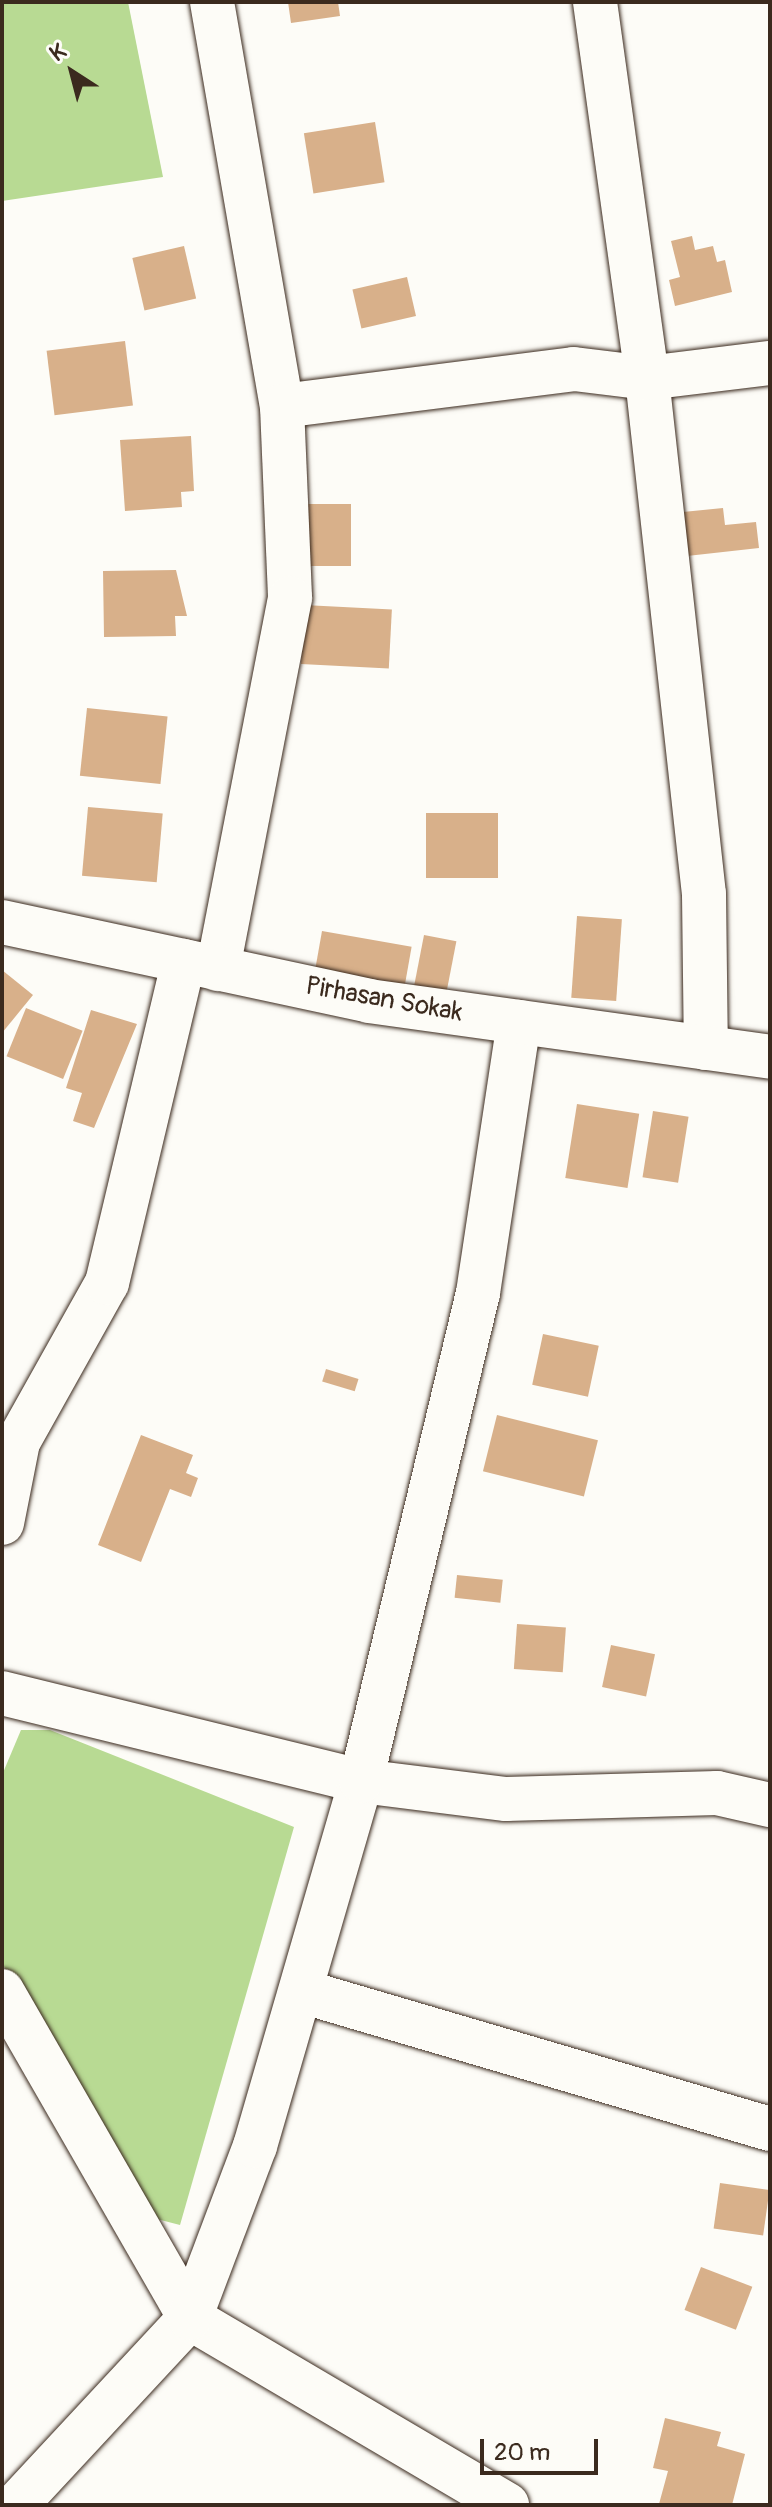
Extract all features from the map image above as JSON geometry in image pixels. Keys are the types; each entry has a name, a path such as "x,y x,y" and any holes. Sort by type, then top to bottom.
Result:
{"street":[{"path":"2,1523 10,1441 107,1283 201,965 290,598 282,406 212,2"},
{"path":"595,2 647,378 704,894 706,1048"},
{"path":"282,406 574,369 647,378 770,363"},
{"name":"Pirhasan Sokak","path":"2,922 369,1001 770,1057"},
{"path":"16,2505 190,2318 240,2191 361,1781 478,1293 519,1022"},
{"path":"2,1693 361,1781 506,1799 717,1793 770,1805"},
{"path":"2,1991 190,2318 507,2505"},
{"path":"301,1991 770,2129"}],"green space":[{"path":"2,2 128,2 163,177 2,201"},
{"path":"21,1730 50,1730 294,1827 180,2225 149,2217 2,1963 2,1775"}],"building":[{"path":"288,2 338,2 340,16 291,23"},
{"path":"375,122 385,182 313,194 304,133"},
{"path":"692,236 695,250 713,246 717,262 725,260 732,292 675,306 669,280 680,277 671,241"},
{"path":"184,246 196,299 145,311 132,258"},
{"path":"407,277 416,316 361,329 352,290"},
{"path":"125,341 133,406 55,415 47,351"},
{"path":"191,436 194,491 181,492 182,507 125,511 120,440"},
{"path":"305,504 351,504 351,566 305,566"},
{"path":"723,508 725,525 756,522 759,548 687,556 683,512"},
{"path":"176,570 187,616 175,616 176,636 104,637 103,571"},
{"path":"304,605 392,610 389,669 301,664"},
{"path":"87,708 168,716 160,784 80,776"},
{"path":"88,807 163,814 157,882 82,876"},
{"path":"426,813 498,813 498,878 426,878"},
{"path":"577,916 622,919 616,1001 571,998"},
{"path":"322,931 412,947 404,992 314,976"},
{"path":"424,935 456,941 445,998 413,992"},
{"path":"2,970 33,995 2,1033"},
{"path":"26,1008 83,1031 63,1079 7,1056"},
{"path":"91,1010 137,1024 94,1128 73,1121 82,1093 66,1088"},
{"path":"577,1104 639,1114 627,1188 565,1178"},
{"path":"653,1111 689,1117 678,1183 643,1177"},
{"path":"543,1334 599,1346 588,1397 532,1385"},
{"path":"326,1369 359,1379 355,1391 322,1381"},
{"path":"497,1415 598,1440 584,1496 483,1471"},
{"path":"141,1435 193,1455 186,1473 198,1478 191,1497 170,1489 141,1562 98,1545"},
{"path":"457,1575 503,1580 500,1603 455,1598"},
{"path":"517,1624 566,1627 563,1672 514,1669"},
{"path":"611,1645 655,1654 646,1696 602,1687"},
{"path":"720,2183 770,2190 763,2236 714,2229"},
{"path":"701,2267 752,2287 736,2330 685,2310"},
{"path":"665,2418 721,2432 717,2446 745,2454 732,2505 659,2504 668,2471 653,2468"}]}
